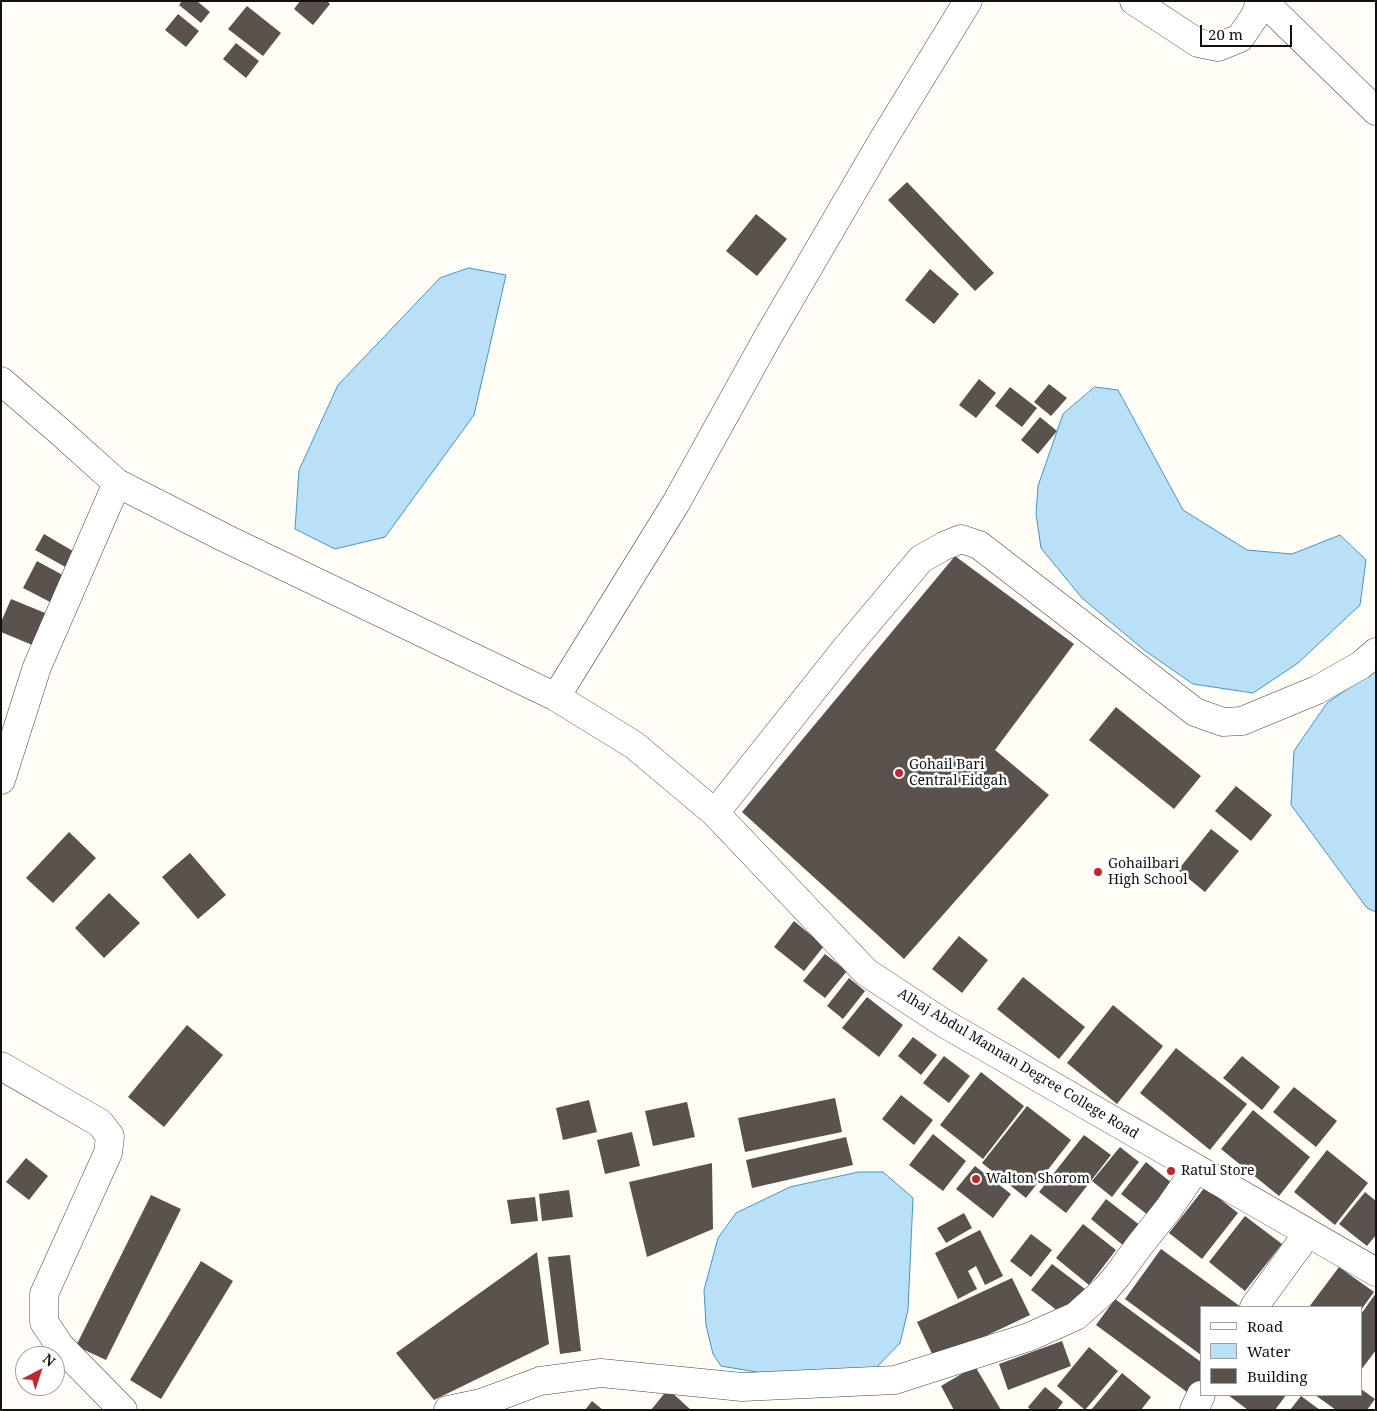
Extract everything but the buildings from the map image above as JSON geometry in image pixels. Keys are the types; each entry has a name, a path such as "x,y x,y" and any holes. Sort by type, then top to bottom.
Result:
{"street":[{"path":"556,697 676,503 774,326 884,138 968,1"},
{"path":"1134,1 1198,42 1218,46 1240,38 1255,16 1262,1 1376,111"},
{"name":"Alhaj Abdul Mannan Degree College Road","path":"1,381 117,483 225,538 556,697 634,745 716,813 866,972 942,1022 1376,1272"},
{"path":"1,780 37,667 117,483"},
{"path":"716,813 847,647 921,559 961,539 979,545 1194,712 1223,722 1242,721 1318,690 1361,665 1376,652"},
{"path":"1,1066 100,1123 110,1136 108,1152 44,1294 44,1322 60,1346 123,1410"},
{"path":"448,1410 481,1403 540,1381 601,1373 742,1387 895,1380 1011,1343 1076,1316 1099,1296 1117,1276 1169,1208 1196,1168"},
{"path":"1255,1306 1308,1233"},
{"path":"1194,1410 1201,1396"}],"water":[{"path":"469,268 506,275 474,415 385,537 335,549 295,529 299,470 338,385 440,278"},
{"path":"1095,387 1118,390 1183,510 1247,550 1292,554 1340,535 1366,560 1360,605 1298,663 1253,693 1193,684 1144,650 1082,598 1041,548 1036,514 1038,486 1063,414"},
{"path":"1376,670 1376,912 1367,908 1291,805 1294,751 1327,703"},
{"path":"859,1172 883,1172 913,1198 908,1310 900,1343 875,1369 762,1373 721,1366 713,1354 706,1325 704,1290 718,1238 736,1213 790,1187"}],"place":[{"name":"Gohail Bari Central Eidgah","path":"899,773"},
{"name":"Gohailbari High School","path":"1098,872"},
{"name":"Ratul Store","path":"1171,1171"},
{"name":"Walton Shorom","path":"976,1179"}]}
